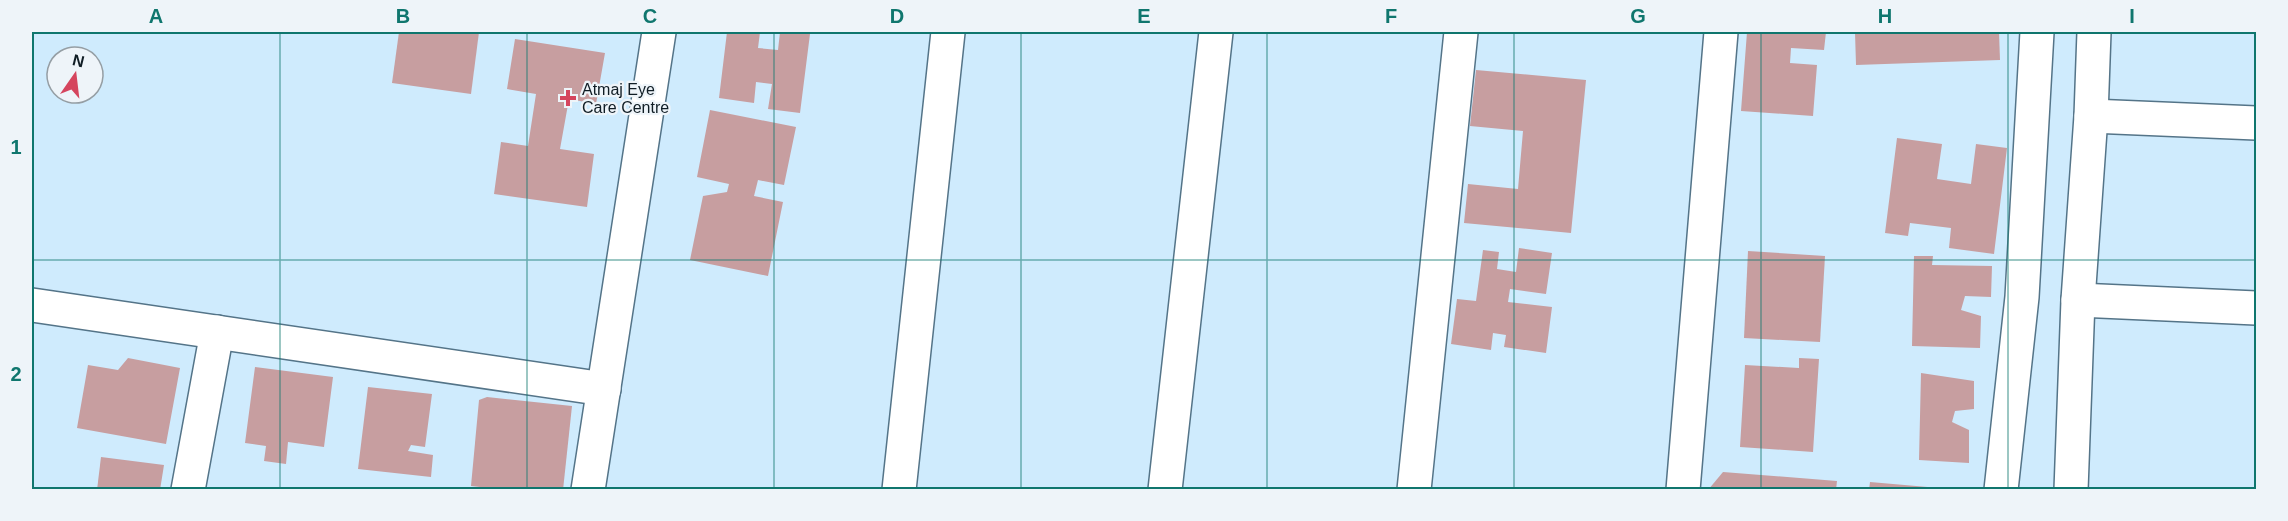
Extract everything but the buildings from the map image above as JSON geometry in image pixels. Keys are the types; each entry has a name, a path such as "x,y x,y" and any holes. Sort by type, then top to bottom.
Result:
{"street":[{"path":"588,489 659,32"},
{"path":"899,489 948,32"},
{"path":"1165,489 1216,32"},
{"path":"1414,489 1461,32"},
{"path":"1683,489 1721,32"},
{"path":"2001,489 2022,297 2037,32"},
{"path":"2071,489 2078,300 2091,116 2094,32"},
{"path":"2091,116 2256,123"},
{"path":"2078,300 2256,308"},
{"path":"32,305 604,389"},
{"path":"188,489 217,332"}],"place":[{"name":"Atmaj Eye Care Centre","path":"568,98"}]}
